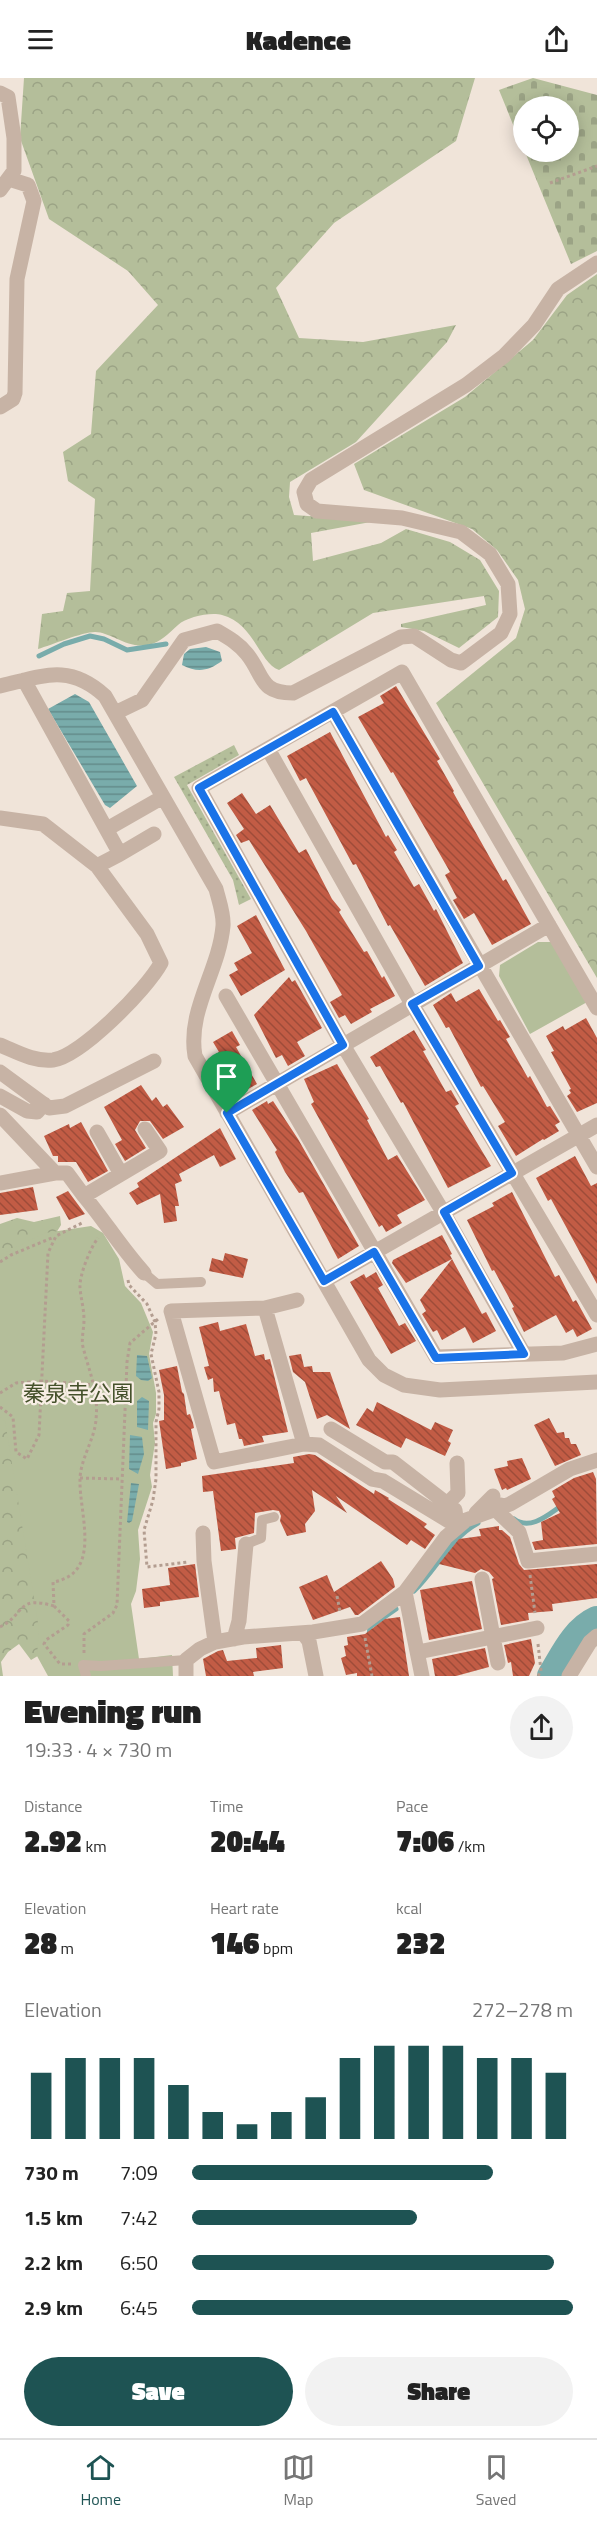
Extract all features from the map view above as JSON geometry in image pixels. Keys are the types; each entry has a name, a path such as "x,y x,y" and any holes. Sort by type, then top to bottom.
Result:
{"street":[{"path":"0,93 8,96 14,138 14,171 4,185"},
{"path":"0,407 13,399 15,393 17,279 34,201 28,185 4,185"},
{"path":"115,713 142,700 184,640 217,631 233,640 248,656 264,684 277,693 293,693 401,637 414,636 451,660 461,663 501,633 510,614 508,584 490,554 461,532 402,518 317,512 307,504 304,492 311,480 466,384 504,356 534,325 558,289 597,262"},
{"path":"524,1354 444,1212 343,1045 199,788 402,672 597,1008"},
{"path":"0,686 48,675 65,674 79,677 93,685 105,696 216,889 223,923 220,941 194,1022 195,1056 369,1360 384,1375 404,1385 440,1390 597,1382"},
{"path":"24,680 120,854"},
{"path":"333,712 597,1167"},
{"path":"268,749 412,1004 597,1315"},
{"path":"107,830 163,797"},
{"path":"0,818 43,824 97,866 147,934 161,963 154,977 106,1025 66,1057 50,1060 30,1058 0,1045"},
{"path":"97,866 154,834"},
{"path":"227,1113 549,925"},
{"path":"226,996 436,1358 563,1353 597,1344"},
{"path":"0,1072 49,1108 65,1106 154,1060"},
{"path":"0,1096 27,1112 37,1112 44,1104"},
{"path":"0,1115 55,1173"},
{"path":"324,1281 597,1125"},
{"path":"84,1196 160,1151 145,1129"},
{"path":"96,1132 121,1174"},
{"path":"0,1183 67,1173 127,1254 144,1273"},
{"path":"297,1300 265,1308 171,1311 214,1461 304,1443 320,1445 372,1479 383,1480 457,1526"},
{"path":"265,1308 304,1443"},
{"path":"331,1429 384,1462 393,1462 455,1510 457,1526"},
{"path":"494,1503 510,1504 570,1469 597,1460"},
{"path":"447,1504 458,1492 457,1463"},
{"path":"186,1668 200,1649 215,1642 362,1624 405,1593 446,1537 457,1526 539,1478"},
{"path":"494,1503 519,1532 528,1562 597,1554"},
{"path":"203,1533 204,1561 215,1642"},
{"path":"234,1639 239,1621 246,1544"},
{"path":"482,1578 498,1663"},
{"path":"405,1593 422,1676"},
{"path":"418,1652 537,1628"},
{"path":"303,1633 309,1641 316,1676"},
{"path":"569,1676 590,1642 597,1636"}],"lane":[{"path":"144,1273 157,1284 201,1282"},
{"path":"246,1544 261,1538 262,1520 274,1517"},
{"path":"85,1670 101,1666 186,1668"}],"path":[{"path":"550,183 597,166"},
{"path":"0,1262 98,1213"},
{"path":"54,1606 53,1582 60,1581 80,1567 83,1558 85,1539 80,1478 96,1419 94,1385 82,1344 84,1316 80,1286 92,1246 105,1229"},
{"path":"0,1407 13,1418 16,1452 27,1459 39,1435 48,1253 56,1236"},
{"path":"0,1627 8,1623 27,1603 39,1602 54,1606 69,1621 68,1625 46,1640 44,1647 60,1664 85,1670 84,1634 113,1613 117,1605 130,1343 171,1311"},
{"path":"154,1322 156,1334 152,1354 159,1392 159,1409 156,1422 155,1489 144,1530 147,1567 204,1561"},
{"path":"0,1393 16,1383 42,1381 127,1387"},
{"path":"80,1478 122,1479"},
{"path":"362,1624 372,1676"}],"green space":[{"path":"24,78 475,78 456,141 334,223 276,288 299,338 363,342 456,325 447,342 356,442 290,482 289,497 294,515 376,521 311,533 313,561 381,543 406,529 450,542 480,560 499,591 498,617 459,648 424,631 401,627 401,624 486,605 484,596 373,613 279,670 266,660 242,626 217,614 187,620 161,640 148,645 133,645 95,632 75,636 38,649 42,614 63,611 67,593 90,591 95,499 68,481 63,452 91,434 96,371 158,305 128,271 49,219 20,138"},
{"path":"533,78 597,95 597,251 571,264 529,162 579,162 579,96 513,96 513,124 499,90"},
{"path":"597,274 597,978 436,703 516,638 525,609 518,580 497,550 472,529 364,490 354,464 465,397 533,340 567,295"},
{"path":"234,745 239,755 187,785 251,899 239,905 233,880 174,777"},
{"path":"538,942 553,942 589,1001 530,1034 499,976 500,965"},
{"path":"60,1216 61,1225 48,1246 83,1629 31,1660 19,1644 8,1652 1,1662 3,1676 0,1676 0,1224 17,1218 34,1222"},
{"name":"秦泉寺公園","path":"91,1226 103,1233 119,1259 125,1286 141,1303 153,1332 149,1354 156,1393 156,1414 153,1423 155,1443 150,1475 152,1487 138,1530 140,1559 136,1591 131,1604 139,1659 172,1655 173,1676 48,1676 37,1656 39,1629 5,1421 0,1417 0,1255 45,1233"}],"water":[{"path":"206,647 220,652 222,661 203,670 182,665 184,654 190,649"},
{"path":"75,694 89,702 137,786 110,808 105,805 48,709"},
{"path":"137,1355 147,1356 152,1378 148,1381 136,1376"},
{"path":"142,1397 149,1401 148,1430 137,1427 137,1401"},
{"path":"130,1435 142,1437 144,1454 138,1474 129,1469"},
{"path":"131,1483 139,1484 132,1521 129,1523 127,1522"}],"building":[{"path":"396,686 440,759 437,761 453,792 503,881 506,879 531,924 492,945 474,913 464,919 453,900 457,898 445,875 450,872 393,772 391,773 358,717 384,703 380,696"},
{"path":"330,732 386,837 388,835 397,850 394,852 414,887 419,884 434,911 436,909 463,963 425,986 390,925 388,926 356,864 353,865 306,778 300,781 287,756"},
{"path":"242,793 256,814 270,805 299,853 306,849 332,899 341,910 339,912 364,952 367,951 382,978 384,976 395,996 370,1009 372,1012 351,1024 345,1015 339,1018 330,1002 342,995 306,931 249,840 241,843 236,835 244,829 227,803"},
{"path":"256,915 285,970 241,996 229,975 238,970 234,963 252,953 237,926"},
{"path":"289,977 292,982 295,980 322,1028 297,1042 305,1056 288,1066 282,1055 276,1058 254,1015"},
{"path":"479,989 510,1037 506,1039 528,1078 530,1076 547,1107 550,1106 560,1122 555,1125 559,1131 516,1156 498,1126 505,1122 483,1086 481,1087 449,1027 446,1028 433,1005 451,993 456,1002"},
{"path":"586,1018 597,1038 597,1103 577,1112 567,1096 571,1093 569,1090 571,1089 551,1052 554,1051 546,1036 563,1026 565,1030"},
{"path":"414,1030 446,1092 451,1090 459,1104 455,1106 491,1166 448,1188 403,1102 401,1103 380,1066 376,1067 370,1057"},
{"path":"232,1031 240,1045 236,1047 257,1084 238,1095 216,1054 219,1052 213,1042"},
{"path":"337,1064 369,1119 367,1120 388,1160 397,1155 425,1200 397,1215 402,1223 386,1232 382,1225 379,1227 311,1104 314,1102 304,1079"},
{"path":"141,1085 152,1101 156,1097 163,1107 167,1104 184,1127 163,1139 150,1121 140,1121 135,1130 146,1148 125,1161 115,1144 122,1140 104,1107"},
{"path":"267,1101 268,1104 273,1101 298,1139 359,1246 338,1259 303,1192 299,1193 285,1172 275,1152 277,1150 252,1110"},
{"path":"81,1122 108,1171 88,1182 76,1162 58,1162 58,1156 53,1156 44,1136 69,1124 70,1128"},
{"path":"220,1128 236,1159 220,1167 214,1155 179,1174 182,1181 175,1184 179,1206 175,1206 177,1221 164,1223 160,1194 137,1205 129,1193 139,1187 137,1183"},
{"path":"575,1156 591,1186 597,1183 597,1284 551,1199 548,1201 536,1178"},
{"path":"33,1187 38,1210 0,1215 0,1193"},
{"path":"68,1191 85,1214 69,1220 56,1197"},
{"path":"512,1192 555,1277 559,1275 573,1302 576,1300 592,1329 577,1337 573,1329 566,1333 556,1315 524,1332 512,1308 514,1307 494,1270 492,1271 467,1220 494,1206 492,1203"},
{"path":"442,1235 452,1254 450,1255 452,1259 406,1283 392,1263 393,1260"},
{"path":"225,1253 248,1259 243,1278 209,1271 212,1258 223,1261"},
{"path":"452,1259 482,1314 486,1312 496,1331 473,1343 465,1327 442,1340 437,1330 433,1332 422,1314 426,1311 420,1300"},
{"path":"376,1272 383,1285 378,1288 399,1326 405,1323 416,1341 391,1354 350,1282 364,1274 366,1278"},
{"path":"218,1322 220,1331 246,1324 255,1356 264,1354 265,1360 270,1359 288,1432 262,1436 264,1442 244,1446 242,1439 239,1439 235,1423 227,1425 219,1391 214,1392 213,1378 208,1380 204,1367 209,1366 199,1327"},
{"path":"301,1354 304,1367 312,1366 313,1372 330,1372 350,1429 327,1415 317,1419 305,1382 293,1372 289,1356"},
{"path":"177,1366 187,1415 190,1414 193,1423 194,1428 191,1429 197,1459 166,1469 159,1421 164,1420 164,1395 159,1370"},
{"path":"377,1402 431,1430 435,1422 453,1430 448,1441 451,1443 445,1456 406,1438 401,1448 356,1425 367,1408 373,1412"},
{"path":"549,1418 557,1433 564,1432 565,1438 569,1438 571,1444 576,1444 581,1455 555,1466 534,1425"},
{"path":"315,1455 374,1494 375,1490 389,1498 427,1524 424,1527 435,1535 425,1549 411,1540 407,1545 336,1496 347,1513 312,1490 315,1511 305,1524 306,1532 287,1536 280,1521 279,1511 255,1513 254,1533 235,1538 236,1549 221,1551 213,1491 203,1492 202,1476 294,1463 293,1457"},
{"path":"522,1458 531,1479 502,1490 494,1469 508,1466 507,1461"},
{"path":"593,1472 596,1479 597,1544 535,1550 532,1542 543,1540 541,1522 560,1513 552,1499 555,1497 552,1491 574,1478"},
{"path":"499,1526 499,1530 510,1537 519,1564 524,1570 597,1564 597,1598 552,1604 553,1611 528,1613 529,1620 501,1625 492,1579 494,1578 489,1572 481,1569 475,1573 439,1564 459,1539 481,1536 479,1529"},
{"path":"381,1561 393,1579 395,1587 358,1615 355,1615 350,1607 313,1620 299,1587 327,1575 334,1592"},
{"path":"195,1564 199,1597 160,1602 160,1606 144,1608 142,1589 170,1585 168,1568"},
{"path":"472,1581 482,1629 429,1640 420,1590"},
{"path":"400,1617 409,1676 357,1676 357,1673 346,1675 341,1658 346,1656 344,1646 348,1645 347,1637 365,1634 385,1619"},
{"path":"531,1639 535,1663 529,1676 513,1676 511,1662 508,1663 504,1645"},
{"path":"281,1645 283,1668 253,1672 254,1676 206,1676 203,1659 218,1651 223,1650 227,1661 257,1658 256,1648"},
{"path":"485,1648 489,1667 456,1676 435,1676 432,1659"}],"waterway":[{"path":"39,656 64,644 90,636 104,639 127,650 166,644"},
{"path":"514,1519 532,1523 561,1506"},
{"path":"414,1591 459,1537 478,1523"},
{"path":"369,1636 370,1627 396,1609"},
{"path":"552,1676 576,1638 589,1625 597,1621"}],"route":[{"path":"333,712 479,966 412,1004 512,1173 444,1212 524,1354 436,1358 374,1252 324,1281 227,1113 343,1045 199,788 333,712"}]}
